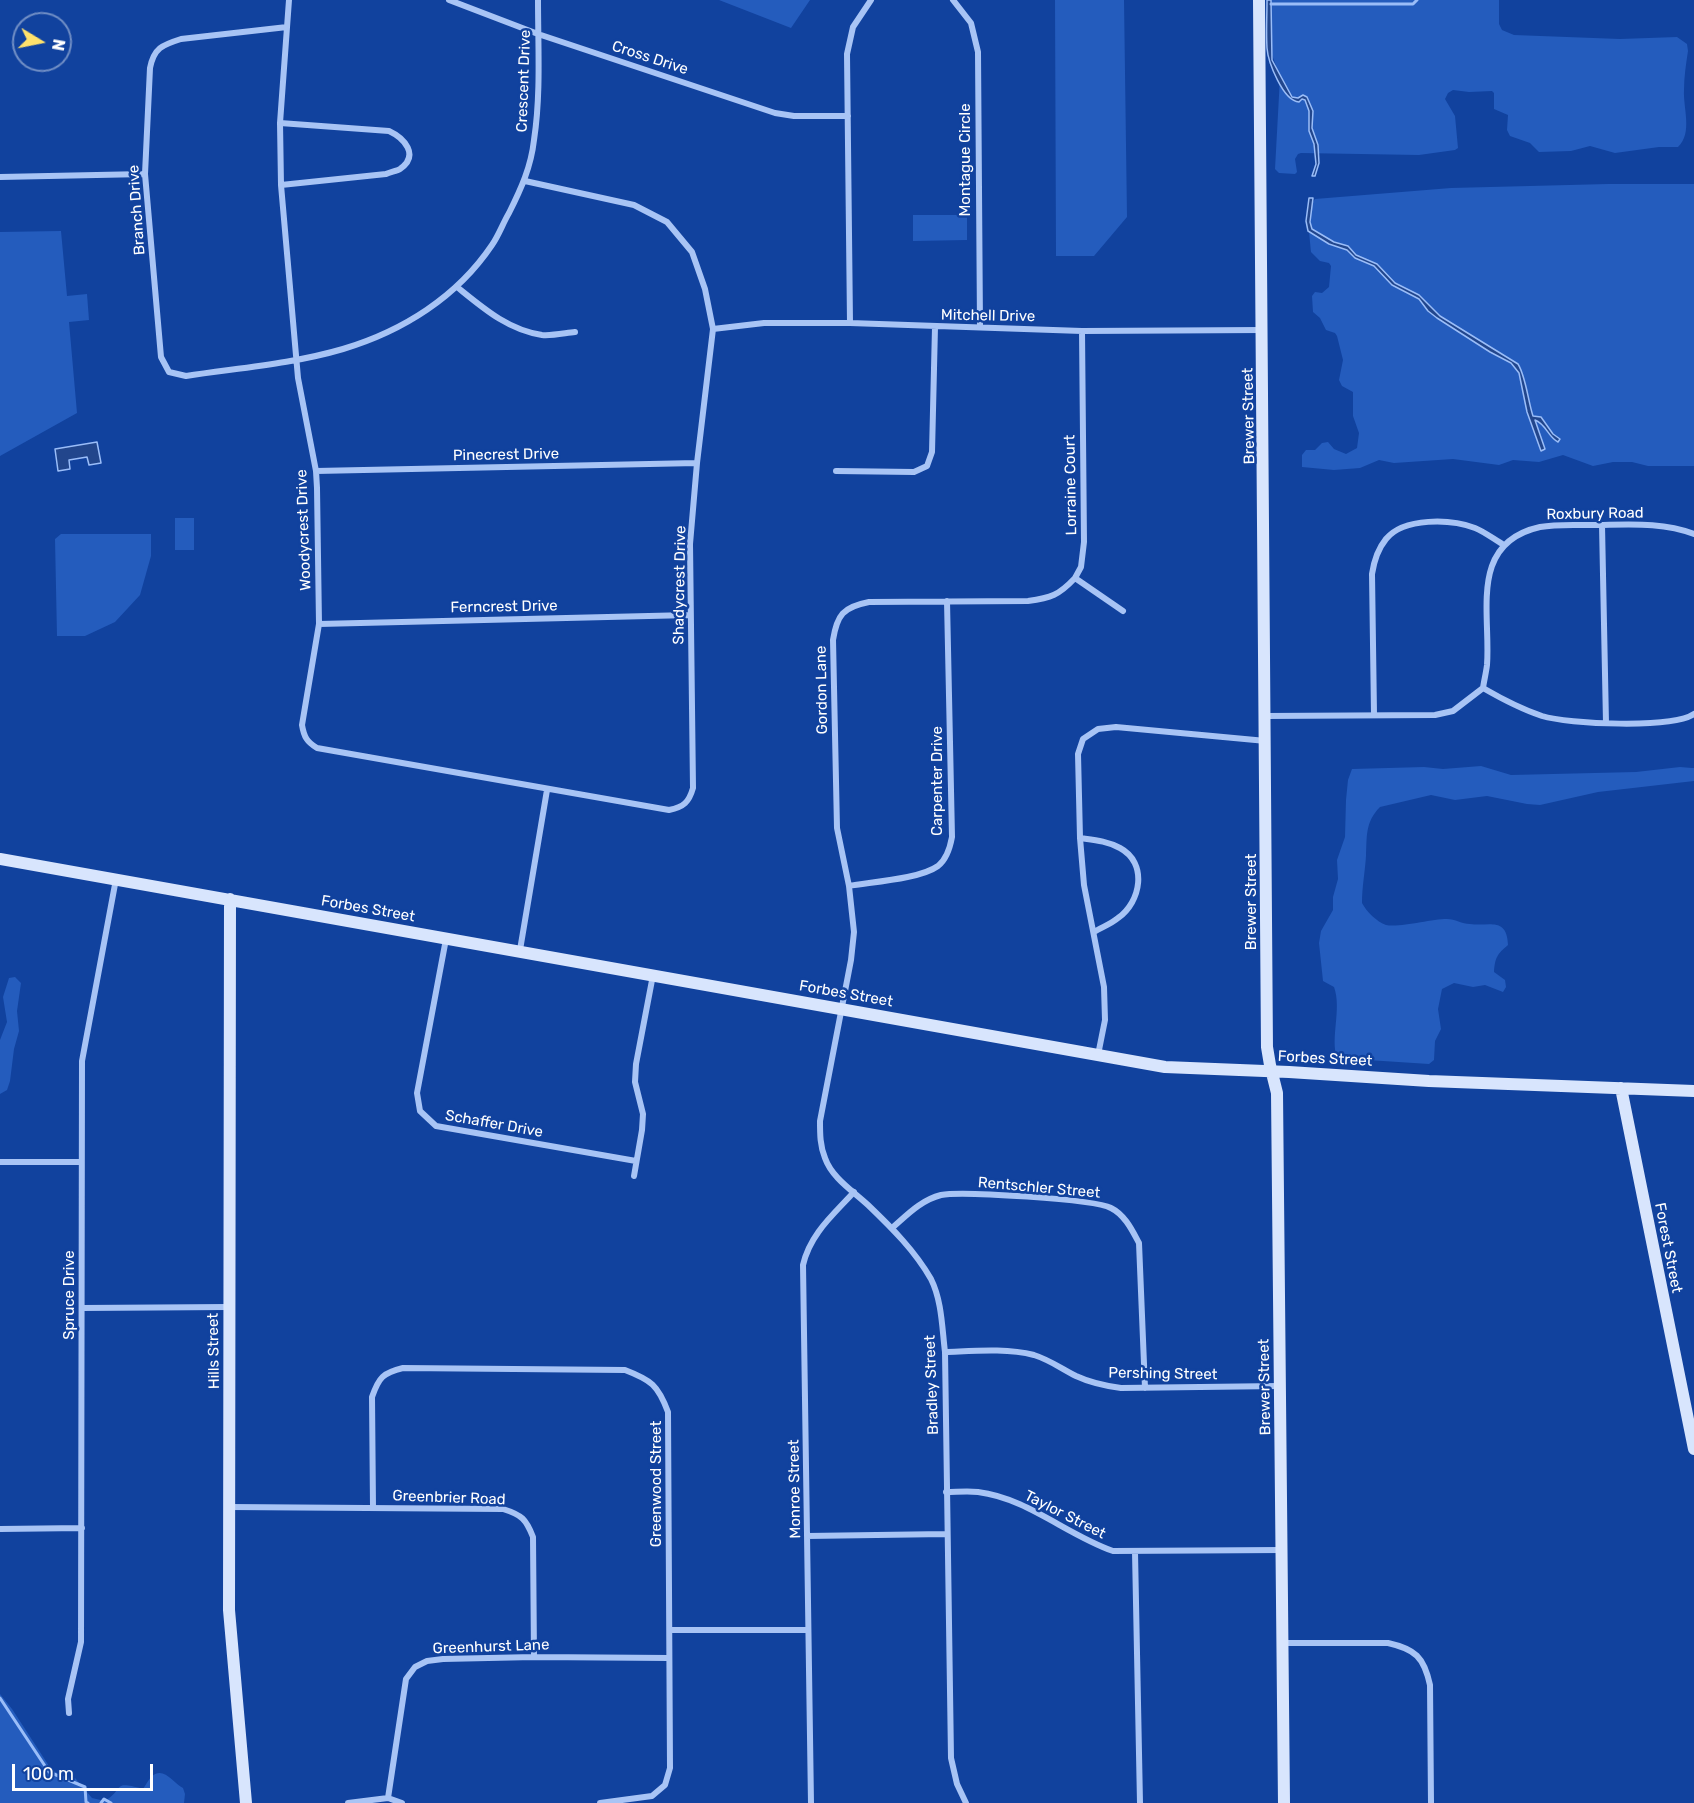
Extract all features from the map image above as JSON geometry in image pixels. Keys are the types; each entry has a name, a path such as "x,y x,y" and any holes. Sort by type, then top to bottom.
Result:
{"main road":[{"name":"Brewer Street","path":"1259,0 1268,1047 1277,1093 1284,1803"},
{"name":"Forbes Street","path":"0,859 1177,1068 1694,1091"},
{"name":"Hills Street","path":"230,899 229,1610 246,1803"},
{"name":"Forest Street","path":"1621,1088 1694,1449"}],"street":[{"name":"Woodycrest Drive","path":"289,0 280,123 281,184 296,360 316,471 319,624 302,725 303,735 317,748 547,790"},
{"name":"Cross Drive","path":"449,0 538,34 775,113 794,116 848,116"},
{"name":"Crescent Drive","path":"296,360 343,349 388,332 425,312 457,287 492,244 525,181 534,143 539,103 538,0"},
{"path":"850,323 847,54 853,27 872,0"},
{"name":"Montague Circle","path":"953,0 971,24 978,52 980,327"},
{"name":"Branch Drive","path":"287,27 181,39 165,44 153,54 150,68 145,174 161,357 168,372 186,376 296,360"},
{"path":"280,123 389,130 401,137 408,145 409,157 401,168 386,174 281,184"},
{"path":"0,177 145,174"},
{"name":"Shadycrest Drive","path":"525,181 634,205 668,222 692,252 705,288 713,329 690,544 693,788 690,799 682,808 669,810 547,790"},
{"path":"457,287 511,326 544,335 575,332"},
{"name":"Mitchell Drive","path":"713,329 764,323 850,323 1082,331 1263,330"},
{"path":"836,471 914,471 927,466 932,452 935,327"},
{"name":"Lorraine Court","path":"1075,578 1081,567 1083,542 1082,331"},
{"name":"Pinecrest Drive","path":"316,471 697,463"},
{"path":"1266,716 1435,715 1453,711 1483,688 1487,665 1485,607 1487,582 1494,560 1504,545 1475,528 1448,522 1424,522 1403,527 1387,537 1376,554 1372,574 1374,714"},
{"path":"1602,525 1606,723"},
{"name":"Roxbury Road","path":"1504,545 1521,534 1539,527 1659,526 1679,528 1694,534"},
{"path":"1075,578 1123,611"},
{"name":"Gordon Lane","path":"841,1009 854,932 849,885 837,828 833,640 835,627 852,605 869,602 1028,601 1050,598 1064,590 1075,578"},
{"name":"Carpenter Drive","path":"849,885 921,874 938,866 949,852 952,837 947,601"},
{"name":"Ferncrest Drive","path":"319,624 690,615"},
{"path":"1483,688 1511,704 1545,717 1606,723 1665,723 1688,718 1694,714"},
{"path":"1098,1055 1105,1020 1104,987 1084,885 1080,838 1078,754 1083,738 1098,729 1116,727 1266,741"},
{"path":"520,950 547,790"},
{"path":"1080,838 1103,841 1123,849 1135,863 1140,884 1134,902 1120,918 1094,932"},
{"name":"Spruce Drive","path":"69,1713 68,1699 81,1642 82,1061 116,878"},
{"name":"Schaffer Drive","path":"446,938 417,1093 420,1111 435,1126 636,1161"},
{"path":"634,1176 643,1114 635,1082 636,1064 653,975"},
{"name":"Bradley Street","path":"841,1009 820,1121 820,1141 825,1160 838,1179 892,1228 917,1257 932,1282 940,1308 945,1352 951,1758 957,1785 966,1803"},
{"path":"0,1162 81,1162"},
{"name":"Monroe Street","path":"811,1803 803,1265 807,1249 814,1236 854,1192"},
{"name":"Rentschler Street","path":"892,1228 919,1204 941,1195 963,1193 1088,1202 1111,1208 1128,1223 1140,1244 1145,1388"},
{"path":"82,1308 228,1307"},
{"name":"Pershing Street","path":"945,1352 1011,1351 1034,1355 1054,1362 1075,1376 1098,1384 1121,1388 1280,1386"},
{"name":"Greenwood Street","path":"373,1508 372,1397 377,1382 388,1372 403,1368 625,1370 646,1378 660,1391 668,1412 670,1768 664,1785 652,1796 600,1803"},
{"name":"Taylor Street","path":"946,1492 978,1492 998,1497 1025,1507 1090,1543 1113,1551 1282,1550"},
{"name":"Greenbrier Road","path":"230,1507 503,1509 516,1513 528,1522 533,1537 534,1657"},
{"path":"0,1529 82,1528"},
{"path":"807,1536 946,1534"},
{"path":"1135,1552 1140,1803"},
{"path":"670,1630 808,1630"},
{"path":"1283,1643 1388,1643 1404,1647 1417,1654 1427,1669 1430,1685 1431,1803"},
{"name":"Greenhurst Lane","path":"388,1798 406,1679 415,1667 427,1661 534,1657 669,1658"},
{"path":"348,1803 388,1798 402,1803"}],"shaded area":[{"path":"719,0 810,0 791,28"},
{"path":"1055,0 1124,0 1127,217 1094,256 1056,256"},
{"path":"1267,0 1271,0 1272,60 1292,97 1298,98 1303,95 1307,97 1313,111 1312,128 1318,145 1319,163 1315,176 1312,176 1316,164 1314,144 1309,131 1309,111 1305,100 1302,99 1299,102 1287,95 1277,80 1268,54"},
{"path":"1270,0 1499,0 1499,24 1502,30 1514,35 1620,39 1677,37 1687,44 1688,51 1684,85 1686,128 1683,141 1678,147 1659,147 1615,153 1590,146 1571,151 1539,152 1530,143 1510,136 1507,130 1508,115 1494,109 1492,91 1453,90 1445,99 1455,116 1458,148 1455,150 1419,155 1301,153 1295,159 1297,172 1295,174 1279,173 1275,169 1280,77 1270,49"},
{"path":"1694,184 1694,466 1648,466 1632,462 1613,462 1593,466 1563,455 1539,462 1513,460 1499,465 1453,459 1394,463 1379,460 1360,468 1334,470 1302,467 1302,455 1306,450 1315,450 1322,443 1328,442 1334,449 1346,454 1357,448 1359,433 1353,416 1353,392 1342,386 1339,380 1343,360 1337,336 1326,330 1320,318 1313,312 1312,296 1315,292 1322,293 1329,287 1331,266 1329,263 1320,261 1311,252 1309,217 1315,199 1451,188"},
{"path":"1309,198 1313,198 1310,222 1312,229 1334,242 1348,246 1356,255 1377,264 1395,283 1419,295 1440,316 1518,364 1533,416 1541,417 1553,434 1560,439 1558,442 1542,424 1535,420 1545,449 1541,451 1527,412 1519,373 1511,363 1437,318 1419,299 1392,285 1374,266 1355,258 1347,250 1329,244 1308,231 1306,221"},
{"path":"913,215 967,215 967,240 913,241"},
{"path":"61,231 67,296 87,294 89,320 69,322 77,413 0,456 0,232"},
{"path":"97,442 101,463 89,465 87,457 69,460 70,469 58,471 55,449"},
{"path":"175,518 194,518 194,550 175,550"},
{"path":"61,534 151,534 151,556 140,595 115,622 85,636 57,636 55,539"},
{"path":"1481,766 1511,775 1636,772 1680,767 1694,768 1694,781 1598,792 1540,805 1487,796 1455,800 1431,795 1380,807 1372,818 1368,830 1362,897 1364,906 1383,924 1392,926 1447,919 1467,924 1500,926 1507,936 1508,945 1497,957 1494,972 1505,980 1506,987 1503,992 1485,985 1473,987 1454,983 1442,989 1438,1009 1441,1029 1435,1041 1434,1060 1429,1064 1337,1058 1335,1050 1336,996 1334,987 1323,981 1319,943 1321,931 1333,910 1333,897 1338,879 1337,860 1345,837 1348,780 1352,769 1424,767 1443,769"},
{"path":"15,977 21,983 17,1011 19,1031 10,1081 7,1090 0,1094 0,1040 7,1022 3,997 9,978"},
{"path":"0,1694 51,1769 62,1776 75,1778 92,1798 105,1801 120,1787 126,1785 143,1789 152,1776 160,1773 168,1776 183,1788 184,1803 0,1803"}],"waterway":[{"path":"1271,4 1413,4 1417,0"},
{"path":"0,1698 49,1772 85,1787 88,1803"},
{"path":"101,1803 104,1799 111,1803"}]}
